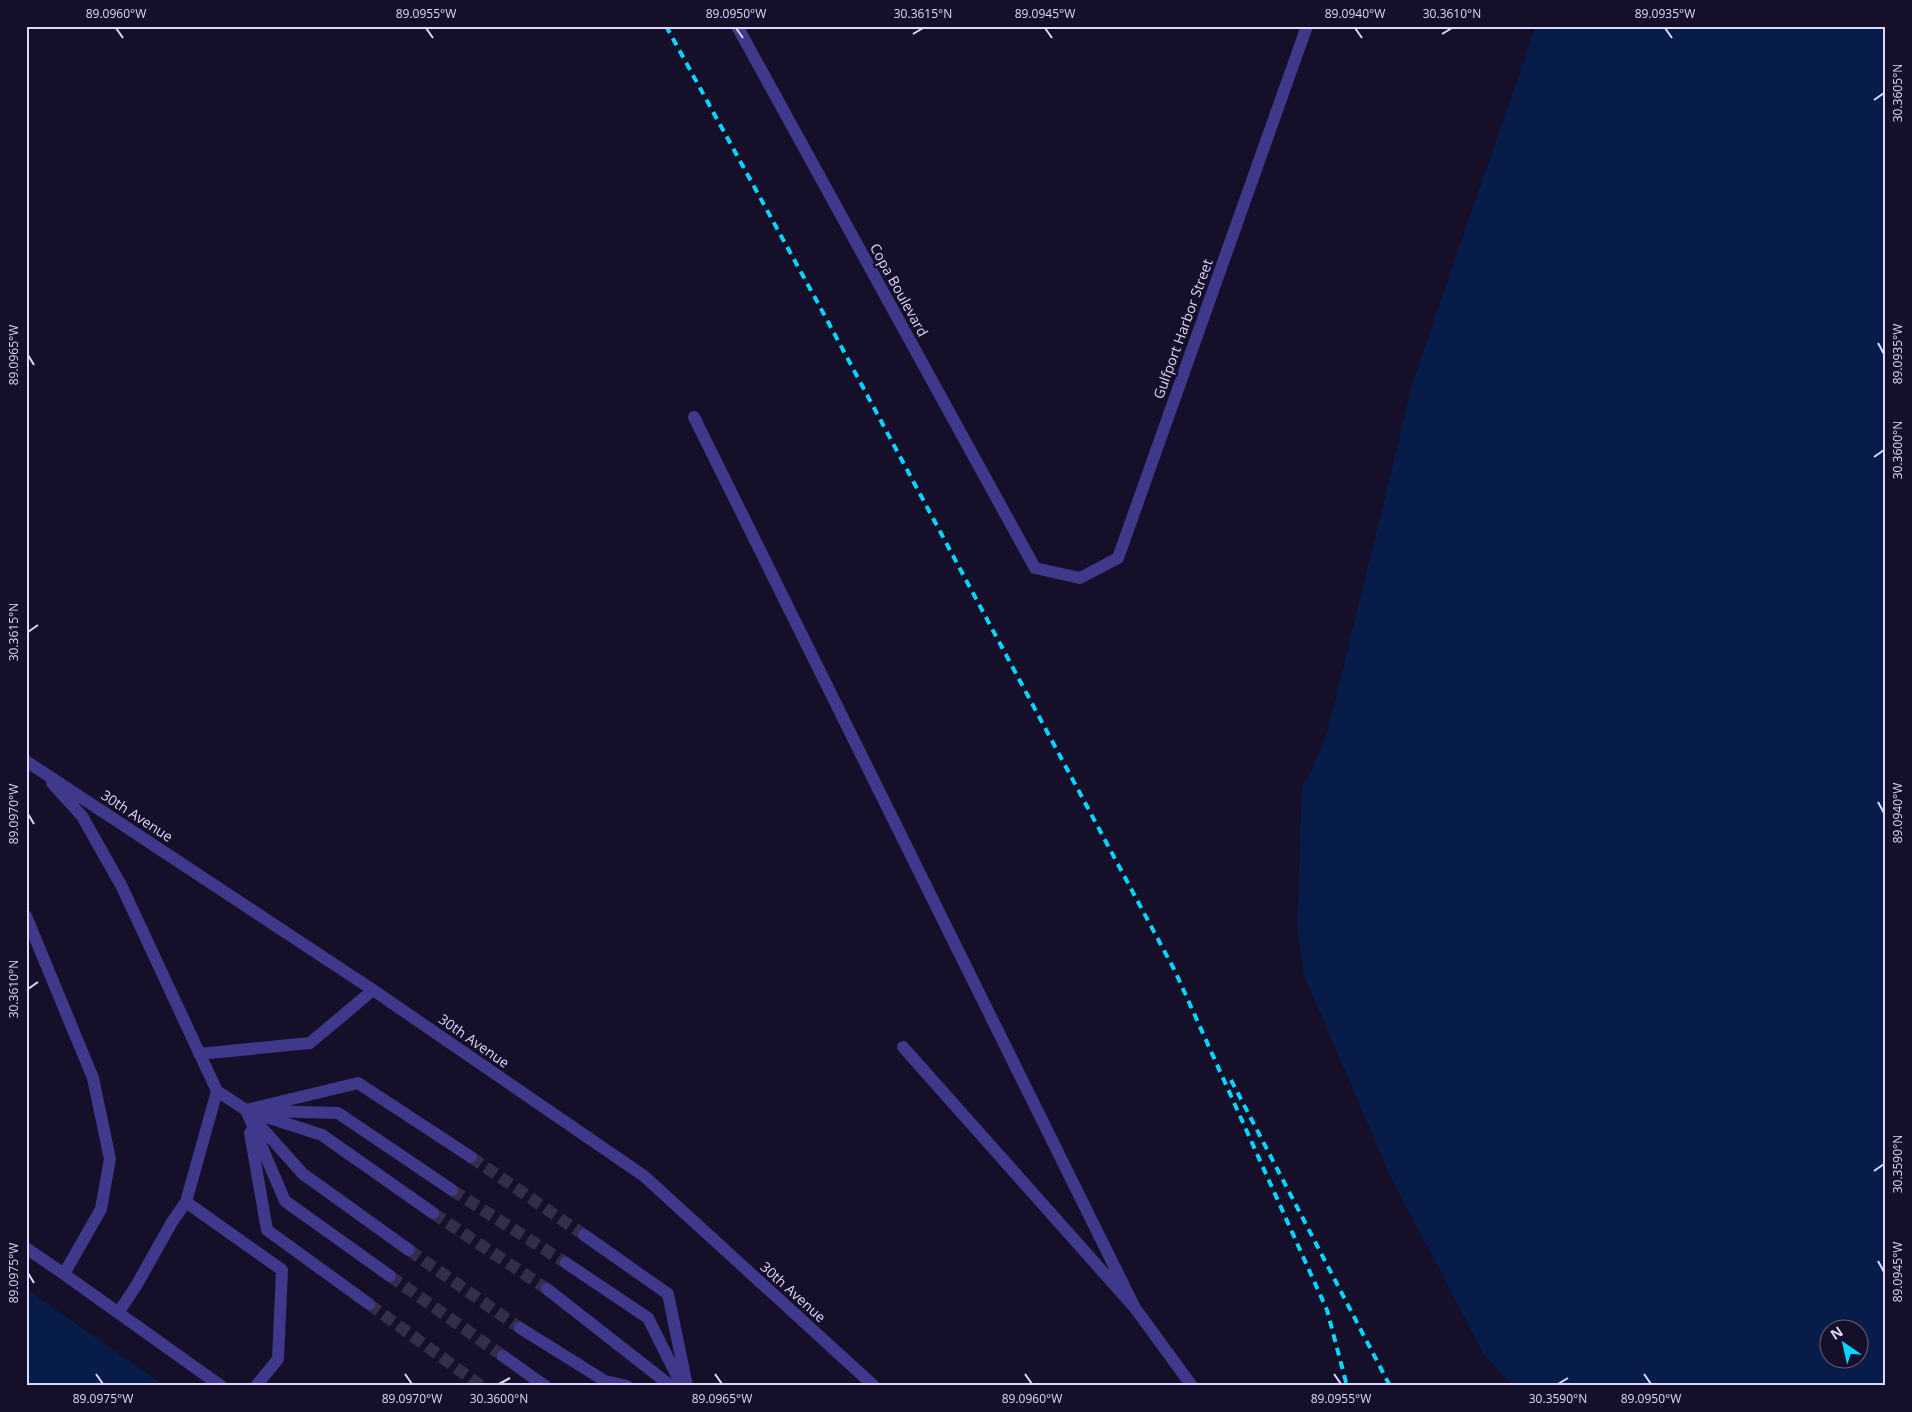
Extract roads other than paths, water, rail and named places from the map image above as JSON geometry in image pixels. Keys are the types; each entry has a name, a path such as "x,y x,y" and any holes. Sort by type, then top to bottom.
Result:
{"street":[{"name":"Copa Boulevard","path":"736,26 1035,568"},
{"name":"Gulfport Harbor Street","path":"1035,568 1080,578 1118,558 1307,26"},
{"path":"694,417 1135,1308"},
{"name":"30th Avenue","path":"26,761 373,990 644,1176 874,1386"},
{"path":"38,768 82,816 122,887 217,1091 246,1110 322,1135 433,1214"},
{"path":"26,916 93,1078 110,1159 101,1209 64,1274"},
{"path":"199,1054 310,1043 373,990"},
{"path":"903,1047 1135,1308 1192,1386"},
{"path":"246,1110 358,1083 470,1157"},
{"path":"118,1313 186,1202 217,1091"},
{"path":"246,1110 338,1113 452,1190"},
{"path":"246,1110 303,1174 409,1250"},
{"path":"246,1110 285,1201 390,1276"},
{"path":"246,1110 267,1230 370,1304"},
{"path":"186,1202 282,1270 278,1359 256,1386"},
{"path":"584,1236 668,1294 686,1386"},
{"path":"26,1248 221,1386"},
{"path":"566,1263 648,1318 682,1386"},
{"path":"547,1289 671,1386"},
{"path":"520,1328 605,1380 627,1386"},
{"path":"503,1356 545,1386"}],"water":[{"path":"1536,26 1886,26 1886,1386 1513,1386 1484,1355 1390,1175 1304,975 1297,926 1302,786 1312,770 1328,730 1414,378"},
{"path":"26,1289 165,1386 26,1386"}],"tunnel":[{"path":"471,1157 584,1235"},
{"path":"452,1190 566,1263"},
{"path":"433,1213 547,1289"},
{"path":"409,1250 520,1328"},
{"path":"390,1276 503,1356"},
{"path":"369,1304 481,1386"}],"railway":[{"path":"666,26 819,305 1175,971 1327,1310 1347,1386"},
{"path":"1231,1080 1390,1386"}]}
